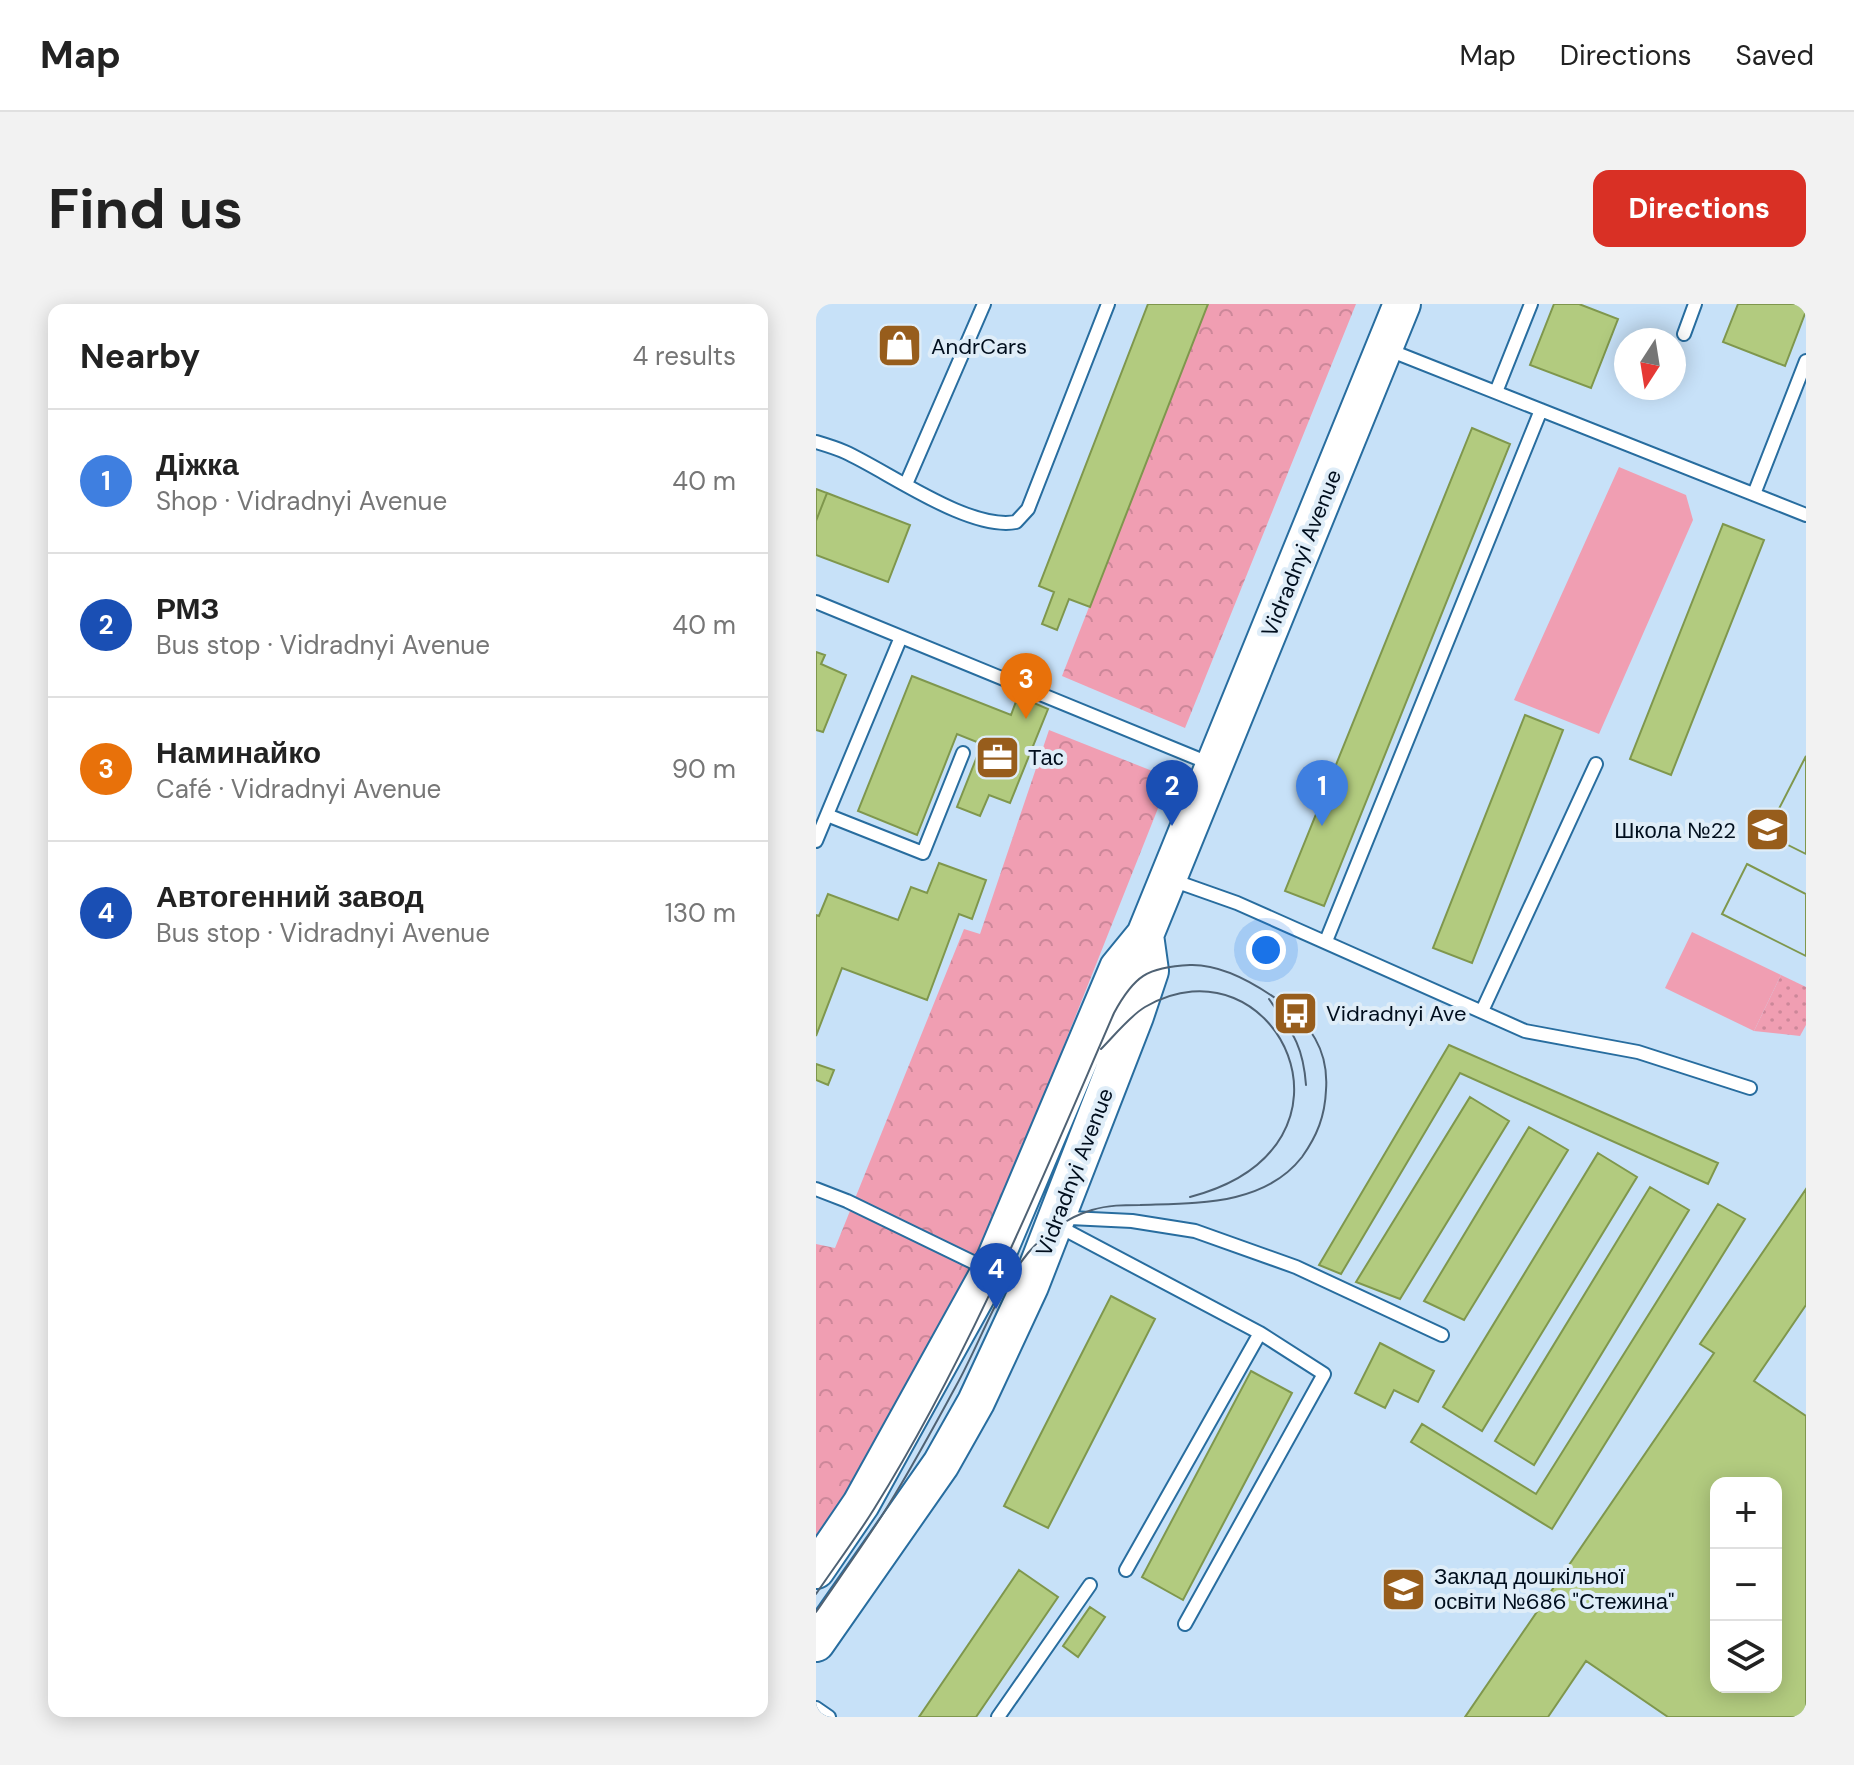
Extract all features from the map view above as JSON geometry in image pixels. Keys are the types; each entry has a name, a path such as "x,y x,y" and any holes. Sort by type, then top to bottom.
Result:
{"main road":[{"name":"Vidradnyi Avenue","path":"816,1570 861,1504 990,1271 1118,968 1145,935 1402,304"},
{"name":"Vidradnyi Avenue","path":"816,1643 941,1464 976,1402 1016,1319 1150,971 1145,935"}],"lane":[{"path":"906,484 984,304"},
{"path":"816,442 844,451 961,513 1007,524 1016,522 1028,509 1108,304"},
{"path":"1496,392 1531,304"},
{"path":"1686,329 1695,304"},
{"path":"1385,348 1806,515"},
{"path":"1754,494 1806,361"},
{"path":"1326,941 1541,410"},
{"path":"816,602 1214,766"},
{"path":"816,841 901,637"},
{"path":"822,822 923,853 963,753"},
{"path":"1482,1011 1596,764"},
{"path":"1168,878 1326,941 1525,1031 1638,1052 1750,1088"},
{"path":"816,1189 990,1271"},
{"path":"1054,1224 1070,1218 1132,1221 1195,1231 1296,1267 1442,1335"},
{"path":"1054,1224 1260,1333 1324,1374 1185,1624"},
{"path":"1126,1570 1260,1333"},
{"path":"998,1717 1090,1585"},
{"path":"816,1708 829,1717"}],"green space":[{"path":"1208,304 1356,304 1185,728 1062,676"},
{"path":"1619,467 1686,495 1693,520 1599,734 1514,700"},
{"path":"1049,730 1170,778 972,1277 850,1499 816,1545 816,1244 835,1248 964,929 980,934"},
{"path":"1692,932 1781,975 1754,1031 1665,988"},
{"path":"1781,975 1806,987 1806,1025 1800,1036 1754,1031"}],"building":[{"path":"1148,304 1208,304 1090,607 1069,599 1057,630 1042,624 1054,592 1039,586"},
{"path":"1554,304 1579,304 1618,319 1591,388 1530,365"},
{"path":"1738,304 1806,304 1785,366 1723,342"},
{"path":"1472,428 1510,444 1324,906 1285,891"},
{"path":"816,489 827,493 816,521"},
{"path":"827,493 910,525 888,582 816,555 816,521"},
{"path":"1723,524 1764,540 1671,775 1630,759"},
{"path":"816,652 825,655 821,664 846,675 823,732 816,730"},
{"path":"912,676 1011,715 1018,696 1048,709 1010,803 989,795 980,816 957,807 982,744 957,734 917,835 858,811"},
{"path":"1525,715 1563,730 1472,963 1433,948"},
{"path":"1806,756 1806,854 1766,834"},
{"path":"1806,756 1806,854 1766,834"},
{"path":"939,863 986,880 972,919 959,914 927,1000 842,968 816,1036 816,915 819,916 828,894 898,920 911,887 927,893"},
{"path":"1747,864 1806,894 1806,956 1722,914"},
{"path":"1747,864 1806,894 1806,956 1722,914"},
{"path":"1449,1045 1718,1163 1708,1184 1460,1073 1341,1274 1319,1265"},
{"path":"816,1064 834,1070 828,1085 816,1080"},
{"path":"1470,1097 1509,1121 1400,1299 1356,1282"},
{"path":"1529,1127 1568,1150 1464,1320 1424,1301"},
{"path":"1598,1153 1637,1177 1482,1431 1443,1407"},
{"path":"1650,1187 1689,1210 1534,1465 1495,1441"},
{"path":"1806,1189 1806,1305 1754,1381 1806,1416 1806,1717 1668,1717 1586,1661 1548,1717 1465,1717 1714,1353 1700,1344"},
{"path":"1718,1204 1745,1219 1552,1529 1411,1442 1422,1424 1536,1494"},
{"path":"1111,1296 1155,1319 1048,1528 1004,1506"},
{"path":"1380,1343 1434,1371 1418,1402 1394,1390 1385,1408 1355,1393"},
{"path":"1251,1371 1292,1393 1183,1600 1142,1577"},
{"path":"1019,1570 1058,1597 976,1717 919,1717"},
{"path":"1090,1607 1105,1617 1078,1657 1063,1646"}],"tram line":[{"path":"816,1594 874,1509 942,1389 1003,1266 1114,1013 1128,990 1152,971 1175,966 1202,966 1248,981 1289,1009 1315,1039 1321,1050 1326,1076 1322,1117 1302,1157 1269,1185 1249,1193 1206,1202 1098,1208 1065,1222 1041,1239 1007,1284 956,1386 891,1501 816,1612"},
{"path":"1101,1049 1145,1007 1192,992 1234,998 1267,1021 1288,1055 1294,1095 1282,1136 1248,1171 1190,1197"},
{"path":"1269,999 1295,1039 1306,1085"}],"place":[{"name":"AndrCars","path":"900,346"},
{"name":"Наминайко","path":"1026,719"},
{"name":"Тас","path":"997,757"},
{"name":"РМЗ","path":"1172,826"},
{"name":"Діжка","path":"1322,826"},
{"name":"Школа №22","path":"1767,830"},
{"name":"Vidradnyi Ave","path":"1295,1013"},
{"name":"Автогенний завод","path":"996,1309"},
{"name":"Заклад дошкільної освіти №686 \"Стежина\"","path":"1403,1589"}]}
